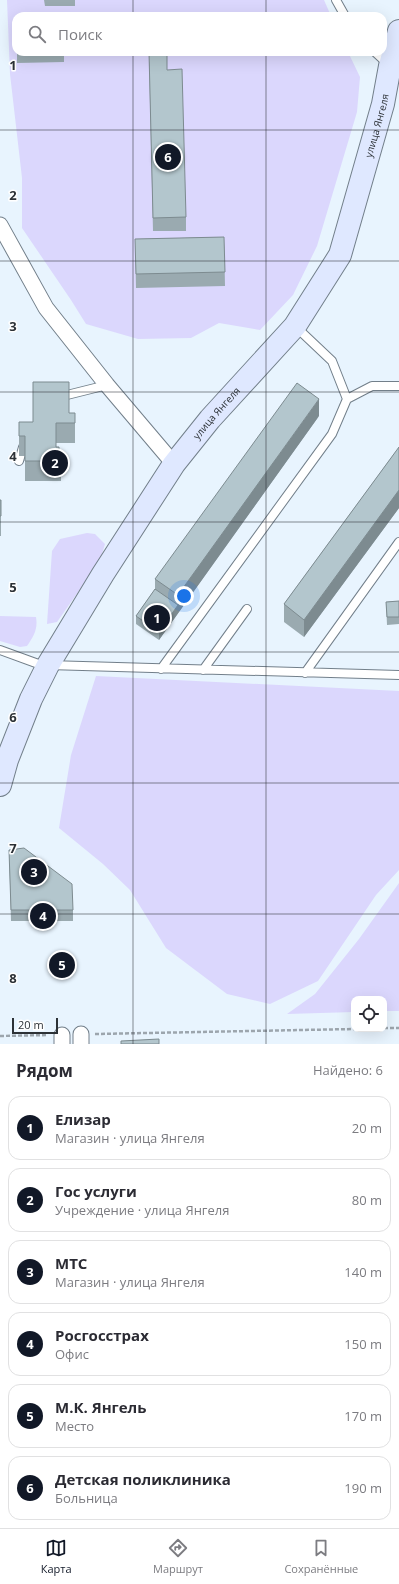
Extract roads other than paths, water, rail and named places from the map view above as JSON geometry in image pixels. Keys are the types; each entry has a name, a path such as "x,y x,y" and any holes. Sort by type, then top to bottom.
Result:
{"street":[{"name":"улица Янгеля","path":"387,51 399,31"},
{"name":"улица Янгеля","path":"0,785 7,760 31,699 48,665 103,574 174,464 210,419 295,326 340,255 383,104 382,59"},
{"path":"0,225 46,308 107,385 174,464"}],"lane":[{"path":"336,0 343,12"},
{"path":"295,326 332,361 347,399"},
{"path":"54,402 59,397 107,385"},
{"path":"161,669 332,434 347,399 372,386 399,386"},
{"path":"19,461 25,438"},
{"path":"305,672 399,542"},
{"path":"203,670 247,609"},
{"path":"0,650 44,666 399,675"}],"place":[{"name":"Детская поликлиника","path":"168,157"},
{"name":"Гос услуги","path":"55,463"},
{"name":"Елизар","path":"157,618"},
{"name":"МТС","path":"34,872"},
{"name":"Росгосстрах","path":"43,916"},
{"name":"М.К. Янгель","path":"62,965"}]}
